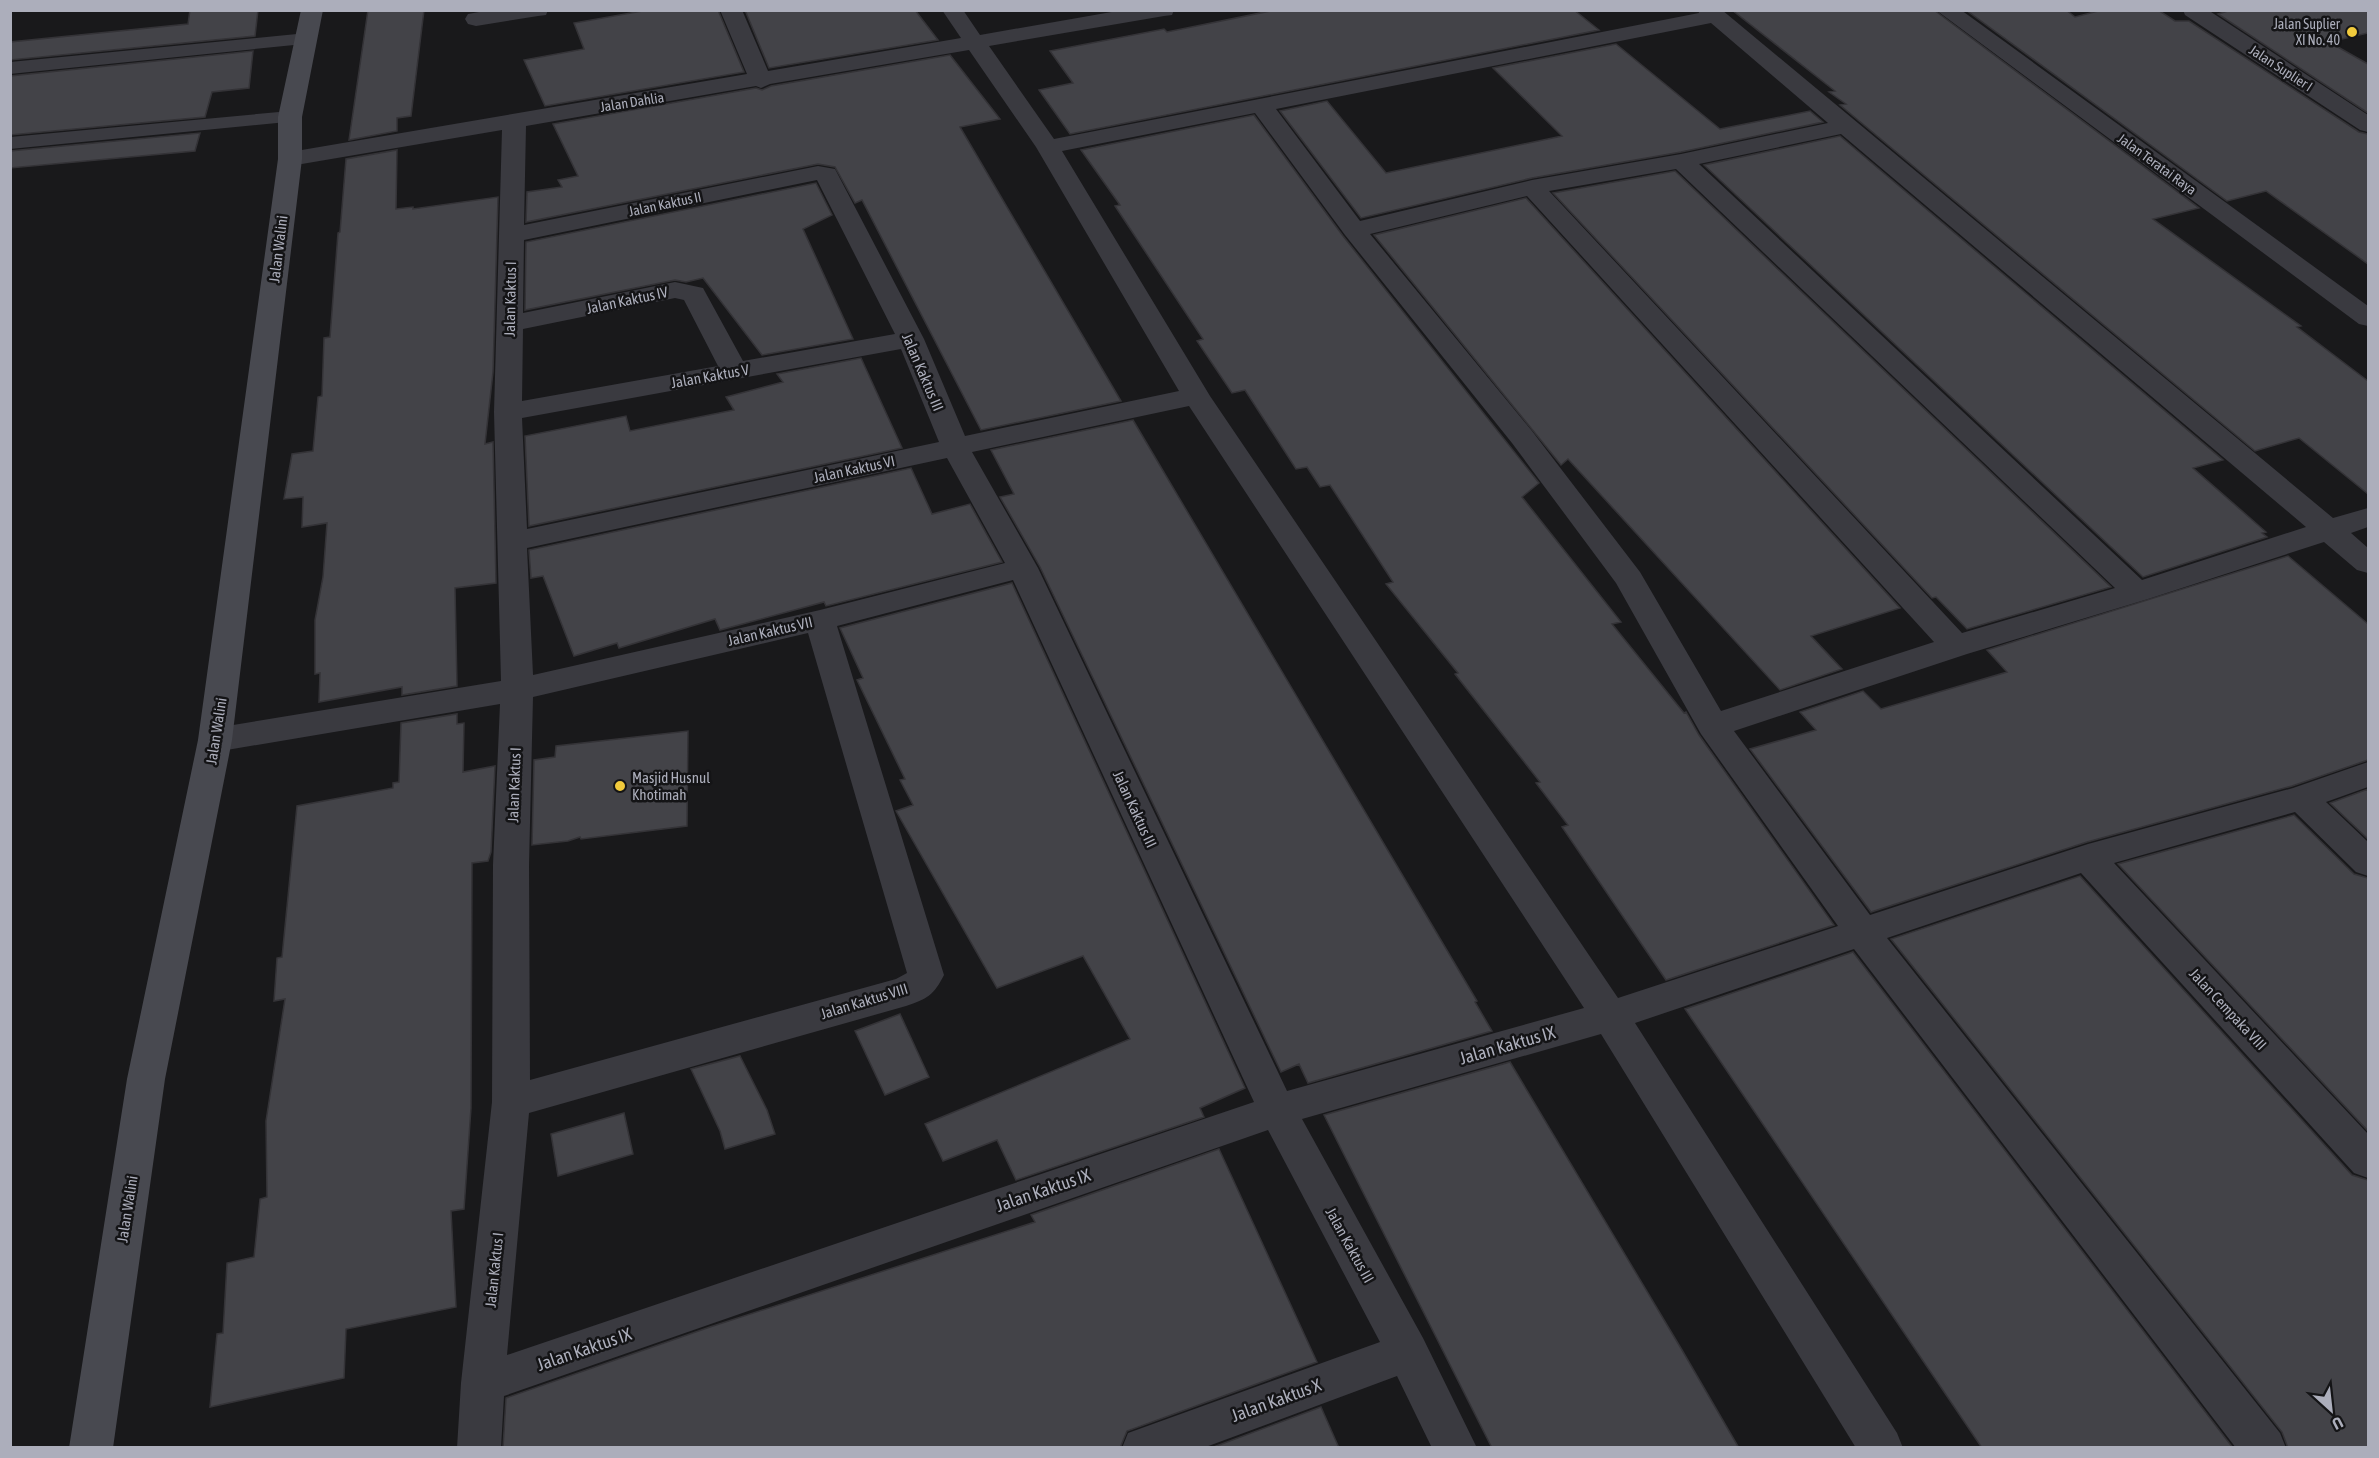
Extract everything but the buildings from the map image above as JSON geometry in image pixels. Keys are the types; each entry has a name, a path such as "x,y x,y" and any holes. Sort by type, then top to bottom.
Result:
{"street":[{"path":"476,19 538,10"},
{"path":"731,10 761,81"},
{"path":"952,10 1048,147 1196,396 1610,1016 1881,1448"},
{"name":"Jalan Dahlia","path":"290,159 761,81 1164,10"},
{"name":"Jalan Teratai Raya","path":"1946,10 2368,318"},
{"name":"Jalan Suplier I","path":"2193,10 2368,125"},
{"path":"1048,147 1712,13 2368,563"},
{"name":"Jalan Walini","path":"91,1448 146,1079 215,740 290,159 290,117 309,25"},
{"path":"1260,104 1354,230 1521,437 1629,579 1713,726 1862,932 2264,1448"},
{"name":"Jalan Kaktus I","path":"479,1448 483,1383 511,1102 511,865 517,690 508,412 514,121"},
{"path":"1354,230 1532,187 1681,161 1845,126"},
{"path":"1681,161 2137,592"},
{"name":"Jalan Kaktus II","path":"512,235 818,172"},
{"name":"Jalan Kaktus III","path":"818,172 827,176 911,339 954,447 1023,568 1277,1110 1408,1352 1455,1448"},
{"path":"1532,187 1956,646"},
{"name":"Jalan Kaktus IV","path":"510,324 675,290 694,294 734,371"},
{"name":"Jalan Kaktus V","path":"508,412 911,339"},
{"name":"Jalan Kaktus VI","path":"511,542 1196,396"},
{"path":"1713,726 1956,646 2137,592 2368,517"},
{"name":"Jalan Kaktus VII","path":"215,740 517,690 820,620 1023,568"},
{"name":"Jalan Kaktus VIII","path":"511,1102 906,991 920,984 926,975 820,620"},
{"name":"Jalan Kaktus IX","path":"483,1383 1277,1110 1610,1016 2088,857 2301,798 2368,774"},
{"path":"2301,798 2368,863"},
{"name":"Jalan Cempaka VIII","path":"2088,857 2368,1161"},
{"name":"Jalan Kaktus X","path":"1144,1448 1408,1352"}],"lane":[{"path":"10,68 309,25"},
{"path":"10,143 290,117"}],"place":[{"name":"Jalan Suplier XI No. 40","path":"2352,32"},
{"name":"Masjid Husnul Khotimah","path":"620,786"}]}
